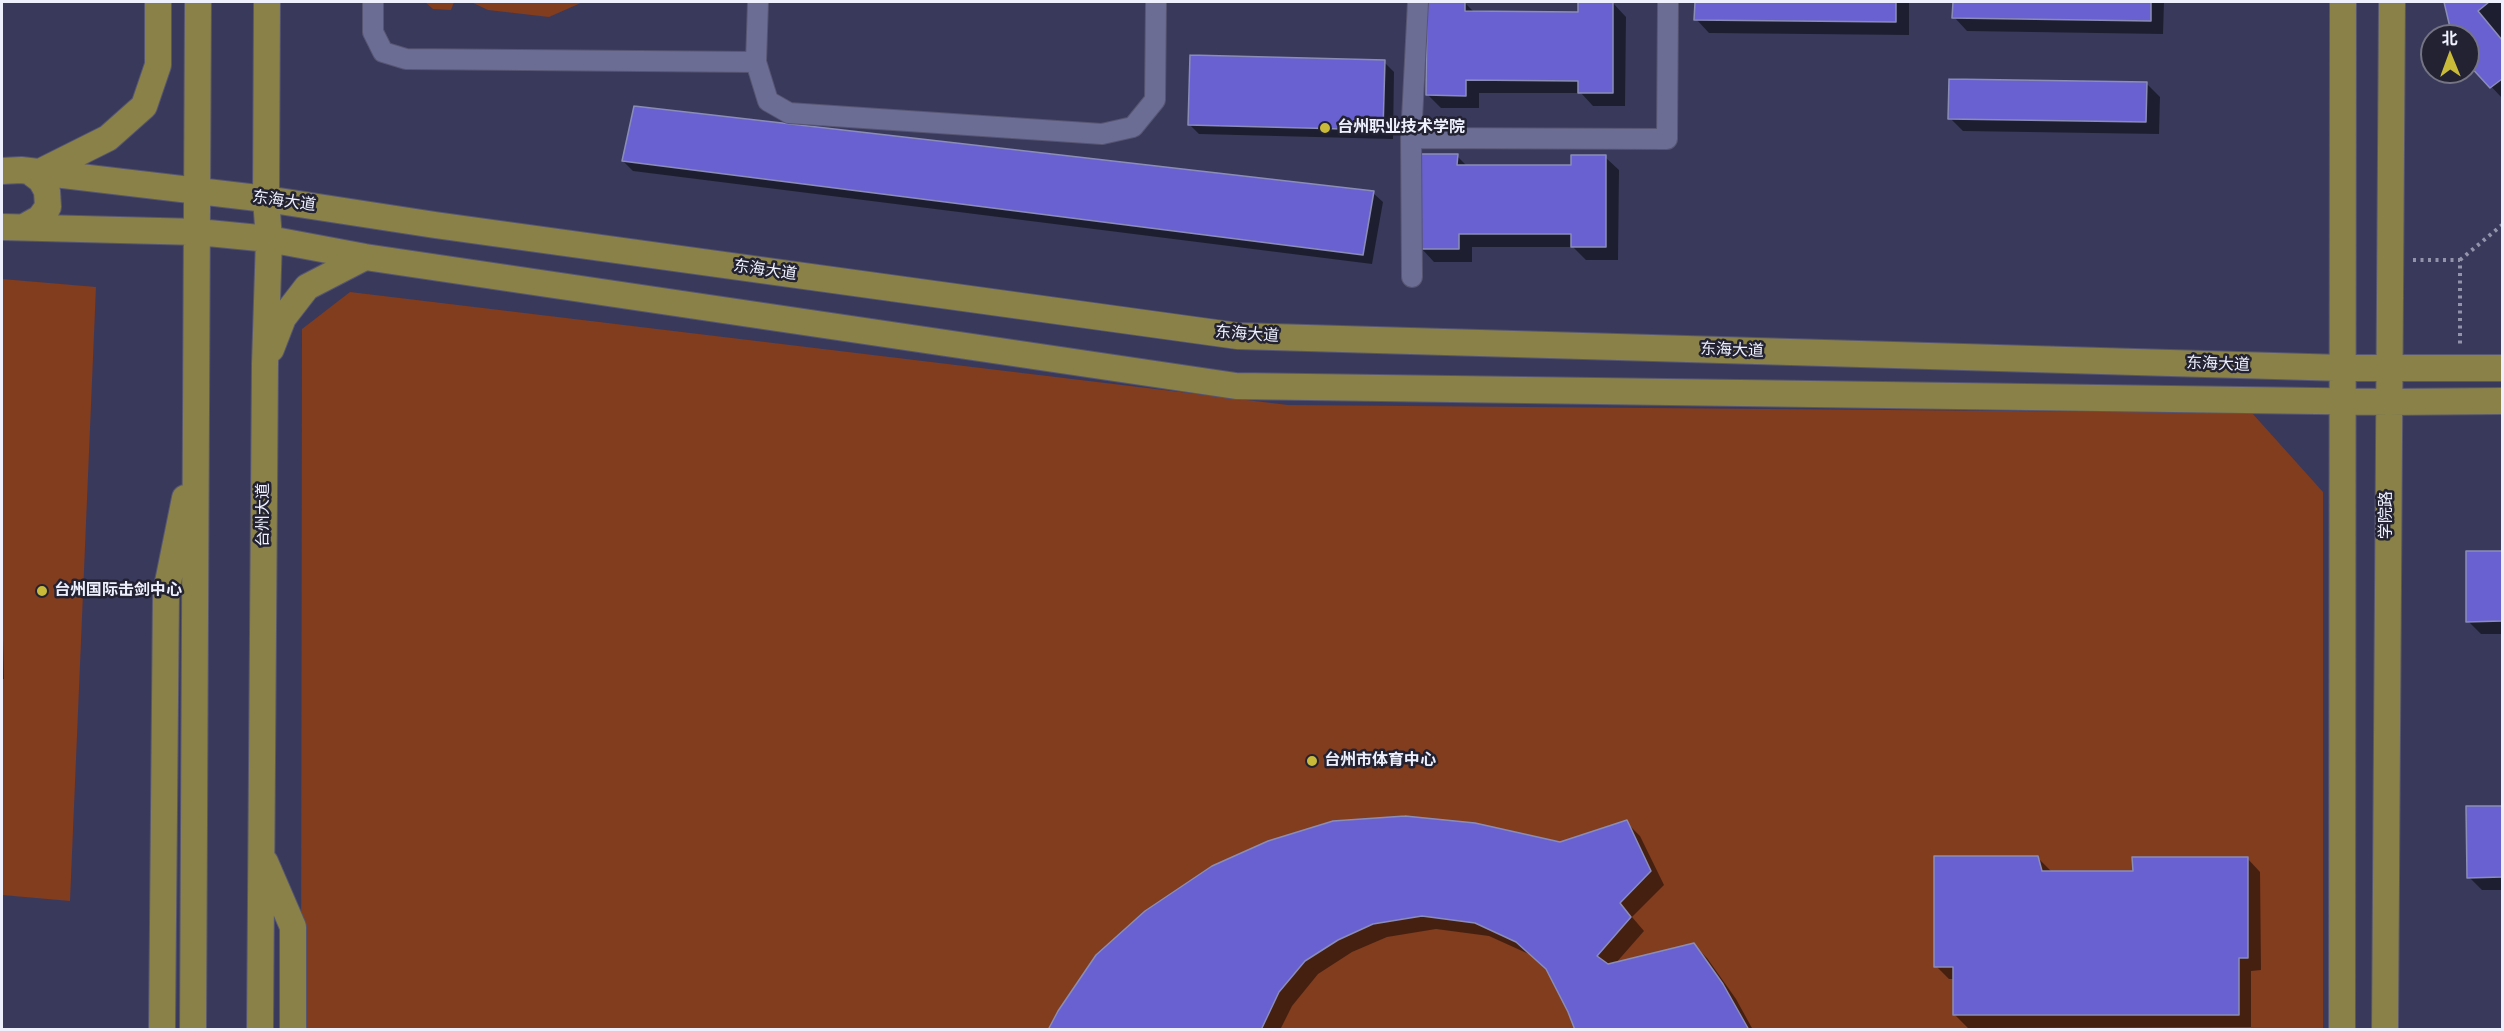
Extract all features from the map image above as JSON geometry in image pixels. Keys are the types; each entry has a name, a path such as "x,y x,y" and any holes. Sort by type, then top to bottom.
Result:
{"main road":[{"path":"13,227 40,218 48,207 47,191 35,172 108,138 144,106 158,65 158,2"},
{"path":"193,1029 198,2"},
{"name":"台州大道","path":"260,1029 265,364 269,239 266,199 268,2"},
{"path":"2342,1029 2343,2"},
{"name":"学院路","path":"2385,1029 2392,2"},
{"name":"东海大道","path":"2,171 35,172 266,199 435,225 1239,336 2343,368 2502,368"},
{"name":"东海大道","path":"13,227 198,231 269,239 365,257 1236,386 2344,402 2502,401"},
{"path":"265,364 283,318 307,287 365,257"},
{"path":"162,1029 166,592 197,445"},
{"path":"261,854 293,927 293,1029"}],"lane":[{"path":"373,2 373,33 383,52 406,58 756,62"},
{"path":"758,2 756,62 768,101 789,113 1102,134 1133,127 1155,100 1156,2"},
{"path":"1412,277 1412,138 1418,2"},
{"path":"1412,138 1667,139 1668,2"}],"path":[{"path":"2391,260 2460,260 2502,225"},
{"path":"2460,260 2460,369"}],"shaded area":[{"path":"425,2 454,2 451,10 433,9"},
{"path":"471,2 583,2 549,17 488,10"},
{"name":"台州国际击剑中心","path":"2,279 96,287 70,901 2,895"},
{"name":"台州市体育中心","path":"350,292 1288,405 2252,413 2323,492 2323,1029 301,1030 302,329"}],"building":[{"path":"1427,2 1465,2 1465,11 1578,12 1578,2 1613,2 1613,93 1578,93 1578,81 1466,80 1466,96 1426,95"},
{"path":"1695,2 1896,2 1896,22 1694,20"},
{"path":"1953,2 2151,2 2151,21 1952,18"},
{"path":"2444,2 2502,2 2502,79 2490,88 2480,77 2480,24 2449,24"},
{"path":"2489,2 2502,2 2502,40 2478,11"},
{"path":"1190,55 1385,60 1383,130 1188,125"},
{"path":"1949,79 2147,82 2146,122 1948,119"},
{"path":"634,106 1374,191 1363,255 622,161"},
{"path":"1420,154 1458,154 1457,165 1571,165 1571,155 1606,155 1606,247 1571,247 1571,234 1459,234 1459,249 1419,249"},
{"path":"2466,551 2502,551 2502,621 2466,622"},
{"path":"2466,806 2502,806 2502,877 2467,878"},
{"name":"台州市体育中心","path":"1405,816 1475,823 1560,842 1627,820 1651,871 1620,903 1631,917 1597,956 1608,964 1694,943 1723,984 1749,1030 1575,1030 1546,969 1516,942 1475,923 1422,916 1373,924 1338,940 1305,961 1279,992 1261,1030 1048,1030 1058,1011 1096,955 1145,911 1212,866 1268,841 1333,821"},
{"path":"1934,856 2038,856 2042,871 2133,871 2132,857 2248,857 2248,958 2239,958 2239,1015 1953,1015 1953,967 1934,967"}],"place":[{"name":"台州职业技术学院","path":"1325,128"},
{"name":"台州国际击剑中心","path":"42,591"},
{"name":"台州市体育中心","path":"1312,761"}]}
